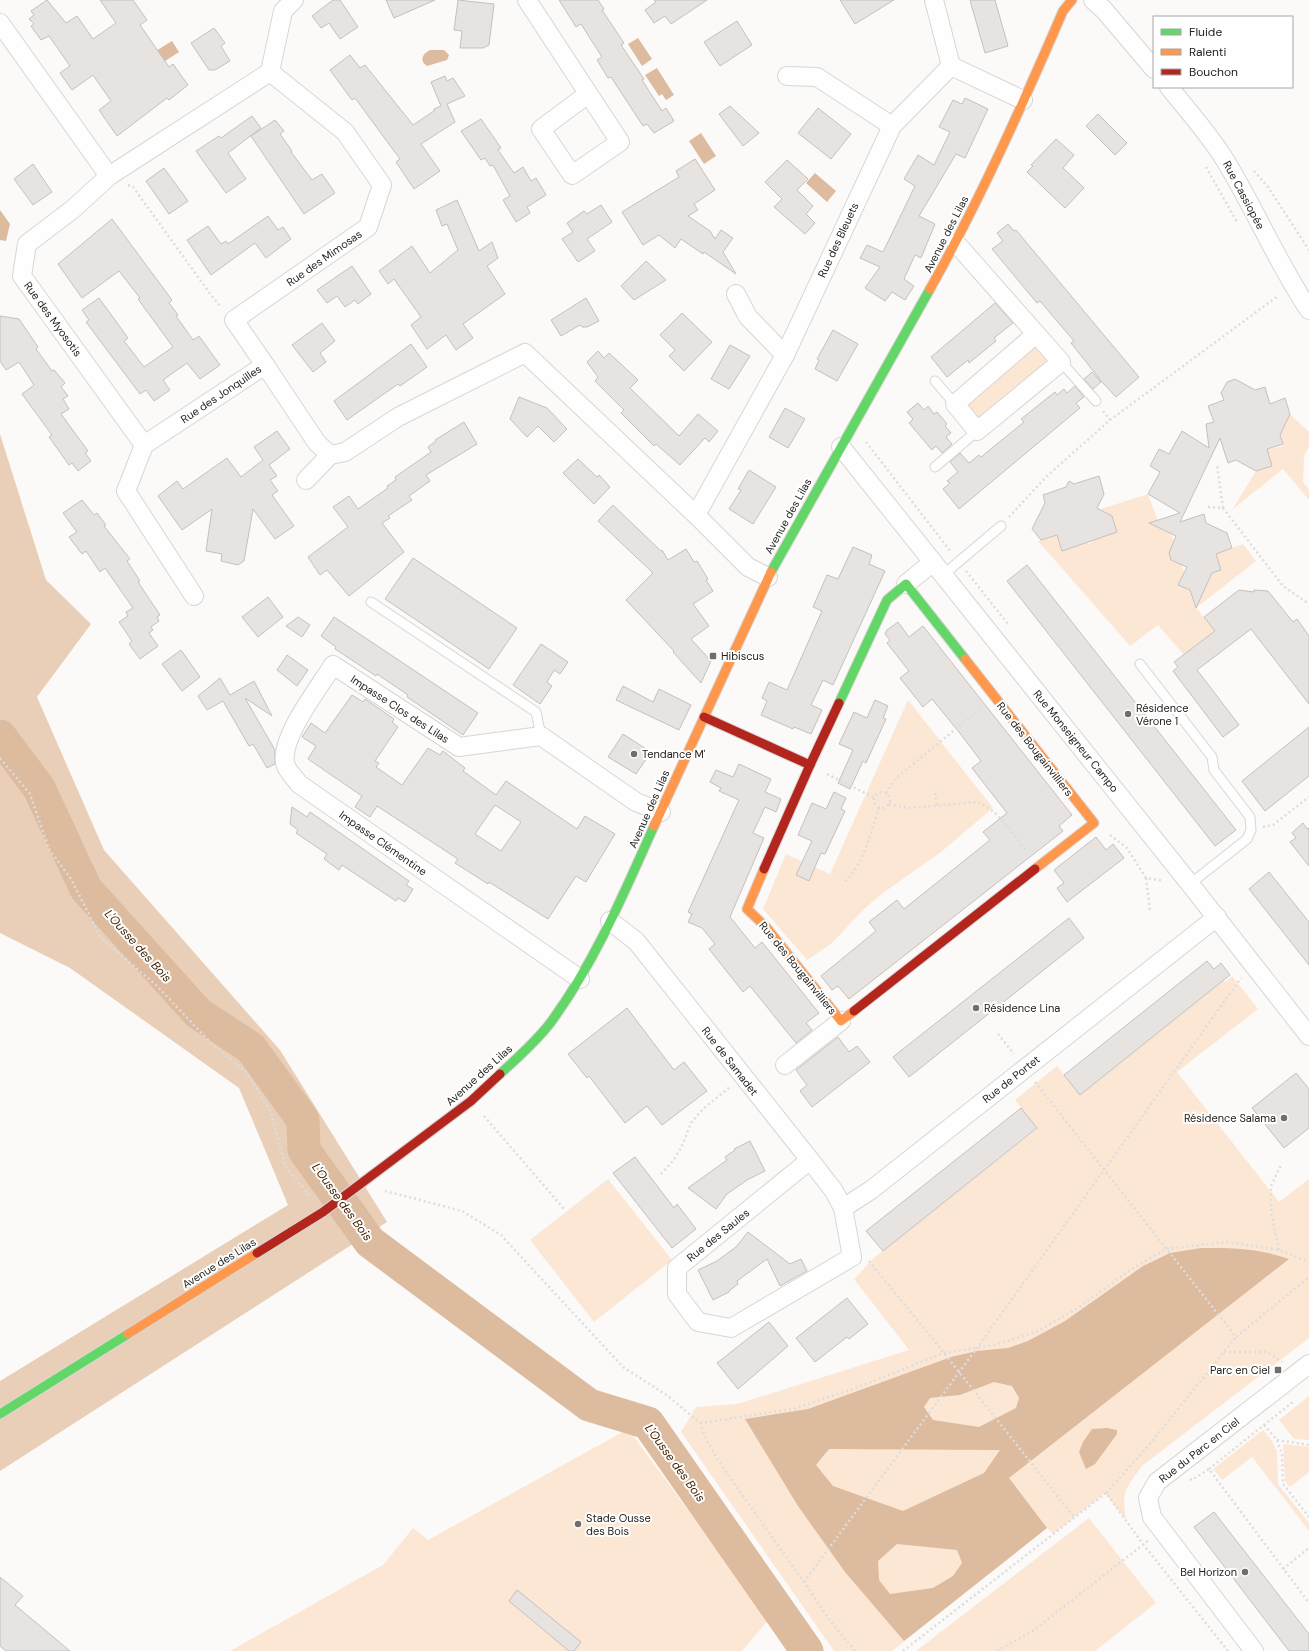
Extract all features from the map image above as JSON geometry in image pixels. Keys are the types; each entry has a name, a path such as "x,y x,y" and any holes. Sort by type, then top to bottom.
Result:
{"street":[{"path":"0,23 109,176 270,72 283,11 294,0"},
{"path":"527,0 620,142 572,175 541,129 588,94"},
{"path":"934,0 951,66 1023,100"},
{"name":"Avenue des Lilas","path":"0,1414 323,1212 357,1188 471,1101 516,1059 550,1023 580,979 610,921 768,577 956,243 1013,126 1063,11 1072,0"},
{"path":"1093,0 1104,10 1153,68"},
{"name":"Rue des Bleuets","path":"696,515 785,355 892,126 951,66"},
{"name":"Rue des Mimosas","path":"234,320 368,227 382,185 345,132 270,72"},
{"path":"786,76 817,77 892,126"},
{"name":"Rue Cassiopée","path":"1170,88 1210,136 1226,161 1293,286 1309,310"},
{"name":"Rue des Myosotis","path":"109,176 73,210 27,244 22,276 144,446"},
{"path":"956,243 1061,362 977,431 954,404 1036,334"},
{"path":"736,294 748,317 785,355"},
{"path":"234,320 265,365"},
{"path":"306,480 330,455 345,452 398,417 525,353 696,515 748,567 768,577"},
{"name":"Rue des Jonquilles","path":"144,446 265,365 317,442 330,455"},
{"path":"144,446 126,491 194,596"},
{"name":"Rue Monseigneur Campo","path":"841,447 1217,917 1309,1036"},
{"path":"906,584 938,568"},
{"name":"Rue des Bougainvilliers","path":"785,1065 1094,823 906,584 887,600 810,765 746,909 766,927 841,1021"},
{"name":"Impasse Clos des Lilas","path":"333,666 459,747 542,736"},
{"name":"Impasse Clémentine","path":"333,666 292,729 286,745 285,764 299,784 580,979"},
{"path":"704,717 810,765"},
{"path":"542,736 636,802 661,812"},
{"name":"Rue de Portet","path":"843,1208 871,1190 1217,917"},
{"name":"Rue de Samadet","path":"610,921 636,941 810,1160 834,1191 843,1208"},
{"name":"Rue des Saules","path":"810,1160 677,1268 677,1294 698,1322 731,1328 852,1257"},
{"path":"843,1208 852,1257"},
{"name":"Rue du Parc en Ciel","path":"1254,1651 1152,1516 1148,1498 1157,1482 1303,1369"}],"lane":[{"path":"1061,362 1096,401"},
{"path":"935,381 954,404"},
{"path":"935,467 977,431"},
{"path":"938,568 1001,526"},
{"path":"371,602 536,712 542,736"},
{"path":"1140,664 1212,757 1214,770 1250,817 1252,830 1247,839 1190,884"}],"path":[{"path":"1203,162 1241,229"},
{"path":"109,176 133,187 211,295 234,320"},
{"path":"1001,526 1046,477 1110,420 1278,296 1275,290"},
{"path":"1217,465 1223,508 1283,586 1309,604"},
{"path":"1208,507 1223,508"},
{"path":"875,798 878,794 886,793 896,778 994,697"},
{"path":"0,758 30,794 49,849 71,879 101,938 156,985 212,1044 245,1071 272,1112 285,1166 323,1212"},
{"path":"810,765 875,798"},
{"path":"886,793 889,796 889,804"},
{"path":"935,793 937,806"},
{"path":"1252,830 1274,825 1309,797"},
{"path":"875,798 875,802 879,807 884,808 889,804"},
{"path":"889,804 908,808 978,802 987,806 998,815 1038,866"},
{"path":"846,881 860,861 879,807"},
{"path":"1094,823 1127,848 1146,878 1150,911"},
{"path":"1146,878 1190,884"},
{"path":"804,1582 977,1348 1252,963"},
{"path":"998,1034 1236,1337"},
{"path":"661,1174 673,1161 695,1118 703,1109 743,1077"},
{"path":"471,1101 564,1210"},
{"path":"1279,1250 1271,1212 1271,1186 1282,1163"},
{"path":"369,1179 388,1193 462,1211 501,1235 622,1367 668,1396 700,1423 707,1441 721,1465 831,1622 855,1651"},
{"path":"700,1423 793,1409 856,1388 944,1353 994,1345 1036,1332 1078,1308 1130,1270 1166,1249 1226,1242 1279,1250 1309,1262"},
{"path":"852,1257 864,1255 1074,1517"},
{"path":"903,1651 1106,1493 1150,1444 1236,1337 1309,1277"},
{"path":"1224,1352 1267,1352 1303,1369"},
{"path":"1178,1465 1192,1480 1209,1469 1298,1398"},
{"path":"1264,1425 1276,1440 1282,1454 1283,1484 1309,1518"},
{"path":"1276,1440 1309,1444"},
{"path":"1209,1469 1309,1603"},
{"path":"1106,1493 1143,1544 1228,1651"},
{"path":"997,1651 1034,1630 1162,1530"},
{"path":"1283,1568 1309,1548"}],"shaded area":[{"path":"638,38 652,59 642,66 628,44"},
{"path":"172,41 179,52 159,65 151,54"},
{"path":"430,50 444,50 449,55 447,60 427,66 423,62 422,58 425,53"},
{"path":"657,68 674,95 666,100 662,94 659,96 645,75"},
{"path":"701,133 716,156 704,164 689,141"},
{"path":"815,173 836,191 827,202 806,183"},
{"path":"0,210 10,224 6,241 0,240"},
{"path":"1033,345 1047,361 1048,365 981,422 964,404"},
{"path":"1290,414 1309,432 1309,446 1304,456 1303,482 1309,489 1309,500 1283,469 1232,510 1256,471 1272,466 1267,449 1283,446 1278,427 1285,425"},
{"path":"0,434 46,580 91,624 37,697 104,850 280,1050 387,1222 0,1471 0,1381 288,1205 239,1088 70,968 0,933"},
{"path":"1148,494 1161,529 1171,534 1174,541 1169,553 1171,560 1182,565 1192,598 1202,594 1208,583 1205,575 1221,570 1216,554 1243,544 1256,561 1196,608 1215,631 1184,655 1158,625 1130,646 1038,541 1057,535 1062,551 1079,545 1081,540 1090,544 1095,535 1101,538 1117,532 1112,517 1101,509"},
{"path":"908,700 993,808 941,852 883,893 864,909 832,943 807,960 763,909 786,854 830,874"},
{"path":"1232,976 1258,1009 1177,1072 1279,1202 1309,1179 1309,1338 1142,1466 1126,1490 1124,1502 1126,1520 1105,1493 1053,1534 1047,1528 892,1651 834,1651 681,1432 696,1407 737,1404 909,1350 854,1279 874,1258 1037,1129 1015,1100 1057,1066 1080,1095 1223,980 1225,982"},
{"path":"608,1179 672,1260 594,1322 530,1240"},
{"path":"1201,1248 1235,1249 1278,1255 1289,1259 1009,1478 1047,1528 904,1641 845,1572 798,1506 745,1419 808,1409 951,1357 977,1351 1008,1348 1028,1341 1065,1321 1143,1266 1170,1253","holes":["994,1382 1012,1386 1019,1398 1016,1408 979,1427 933,1420 924,1407 930,1398 960,1395","829,1449 1000,1450 984,1473 903,1511 833,1486 816,1465","897,1544 957,1550 962,1563 953,1576 933,1588 890,1594 879,1580 878,1561"]},
{"path":"1309,1396 1309,1440 1294,1439 1279,1420"},
{"path":"1107,1428 1117,1430 1117,1434 1095,1464 1086,1469 1079,1452 1083,1442 1092,1429"},
{"name":"Stade Ousse des Bois","path":"628,1429 769,1619 742,1651 230,1651 383,1565 413,1528 428,1540"},
{"path":"1263,1430 1272,1441 1277,1452 1278,1484 1309,1523 1309,1531 1252,1457 1222,1480 1213,1469"},
{"path":"1283,1444 1309,1447 1309,1472 1290,1487 1285,1481"},
{"path":"1089,1518 1156,1603 1095,1651 916,1651"}],"building":[{"path":"47,0 66,23 77,16 93,39 116,23 100,0 133,0 147,20 140,25 169,67 173,64 188,85 169,100 167,98 117,136 99,110 111,101 93,75 72,90 60,73 70,66 49,36 41,40 31,26 34,24 29,19 34,15 31,11"},
{"path":"333,0 340,0 358,27 340,39 329,23 321,28 312,16"},
{"path":"386,0 435,0 394,18"},
{"path":"458,0 494,4 489,45 483,48 460,48 462,31 454,30"},
{"path":"559,0 598,0 604,9 602,10 624,43 621,45 644,79 642,80 662,111 666,108 674,121 654,133 647,124 643,126 611,77 608,78 597,60 602,57 581,24 576,27"},
{"path":"654,0 707,0 671,24 665,16 654,23 645,10 656,2"},
{"path":"840,0 894,0 855,24"},
{"path":"970,0 995,0 1008,46 985,53"},
{"path":"737,21 752,45 720,66 704,42"},
{"path":"214,28 225,43 221,46 230,61 215,70 209,70 191,43"},
{"path":"350,55 360,68 365,65 413,125 434,111 434,109 441,106 431,82 445,76 447,81 453,78 465,96 447,104 455,122 421,144 440,171 414,189 396,162 400,159 355,98 352,100 330,70"},
{"path":"965,98 988,109 965,158 956,154 919,216 935,224 921,258 915,255 904,279 914,286 905,300 892,292 885,301 865,288 880,267 860,258 867,245 883,252 915,186 904,179 918,155 934,165 950,132 939,127 953,100 962,104"},
{"path":"730,106 759,133 743,146 719,114"},
{"path":"818,108 851,134 831,159 798,133"},
{"path":"1098,114 1127,143 1115,155 1086,126"},
{"path":"252,116 261,128 228,153 246,179 226,193 196,151 219,136 221,138"},
{"path":"481,119 501,148 498,150 514,173 523,167 531,181 536,178 546,195 527,207 530,213 516,222 503,200 510,196 493,165 490,166 485,158 481,160 461,131"},
{"path":"275,120 284,131 280,134 292,151 291,152 312,180 322,174 335,193 304,214 251,136"},
{"path":"1056,139 1074,155 1063,168 1084,188 1065,208 1027,172 1033,166 1031,165"},
{"path":"695,159 715,190 694,204 698,210 688,216 710,231 715,239 721,230 733,238 723,252 736,274 704,252 703,254 681,239 675,248 659,235 643,245 622,212 679,177 676,171"},
{"path":"787,160 808,179 797,190 813,206 806,214 815,223 805,234 774,207 782,199 765,182"},
{"path":"33,164 52,192 33,205 14,179"},
{"path":"164,168 188,201 169,214 146,181"},
{"path":"457,200 479,251 492,242 498,258 487,266 505,294 463,324 473,338 456,350 446,335 427,349 411,325 421,317 394,279 388,284 379,271 412,246 430,273 458,250 447,224 442,226 436,210"},
{"path":"601,205 612,222 587,239 595,251 578,262 562,239 573,232 567,223 584,211 587,214"},
{"path":"268,216 278,230 283,227 291,239 266,258 255,243 211,275 187,240 208,226 221,244 226,241 228,244"},
{"path":"112,219 172,300 169,303 178,315 176,316 193,340 199,336 220,365 200,379 187,363 163,380 170,390 154,401 146,390 140,394 86,322 89,320 82,310 99,298 128,338 124,341 144,367 173,347 138,299 140,298 119,271 82,298 58,264"},
{"path":"1008,224 1014,231 1016,230 1139,377 1116,397 1071,343 1074,341 1040,301 1037,303 992,249 1003,241 997,233"},
{"path":"646,261 666,280 634,300 621,286"},
{"path":"352,266 371,294 358,304 355,300 345,307 337,296 327,303 317,290"},
{"path":"586,298 599,321 587,327 582,327 580,325 561,336 551,320"},
{"path":"995,303 1013,323 994,338 996,341 969,363 968,360 947,377 931,357"},
{"path":"682,313 712,342 684,371 669,356 675,350 660,335"},
{"path":"0,316 19,319 38,347 36,349 52,371 54,370 65,383 61,387 68,396 63,399 69,409 61,414 88,451 85,453 91,461 78,471 72,463 69,465 49,437 52,435 22,394 34,385 19,362 6,370 0,361"},
{"path":"322,323 335,341 320,353 326,362 313,372 292,345"},
{"path":"833,330 858,344 837,381 815,369 819,360 817,359"},
{"path":"411,344 427,367 400,386 398,384 347,420 334,401"},
{"path":"730,345 750,356 729,389 711,379"},
{"path":"598,351 604,358 609,353 638,380 630,388 679,436 698,414 718,431 709,442 705,438 680,465 656,444 654,446 621,413 624,410 595,381 598,377 587,362"},
{"path":"1092,372 1101,382 1093,389 1084,379"},
{"path":"1235,379 1255,390 1265,387 1270,404 1285,398 1290,414 1280,435 1283,444 1267,449 1272,466 1256,471 1236,460 1228,463 1220,438 1180,522 1204,514 1206,523 1227,533 1232,548 1216,554 1221,570 1212,573 1196,608 1190,590 1178,585 1187,567 1171,560 1169,553 1176,536 1149,523 1180,513 1148,494 1160,472 1150,466 1159,449 1169,454 1182,431 1209,448 1206,424 1214,422 1208,406 1224,400 1221,393 1227,382"},
{"path":"1075,386 1084,397 1076,403 1080,408 959,509 943,489 950,483 947,481 958,472 950,462 960,453 969,463 979,455 981,457 1024,422 1021,419 1055,392 1057,395 1064,389 1067,393"},
{"path":"519,397 547,408 567,429 554,442 538,426 527,437 510,419"},
{"path":"918,403 924,410 928,406 934,414 937,412 947,424 945,426 951,433 946,437 952,444 942,453 936,446 932,450 909,423 913,419 907,412"},
{"path":"785,408 805,419 788,448 769,437"},
{"path":"464,422 477,444 426,475 430,481 409,496 412,500 388,516 390,518 382,523 404,552 349,596 327,570 320,575 308,557 348,527 333,507 349,496 358,509 388,488 387,486 396,480 395,477 431,452 428,447 436,441 435,440"},
{"path":"277,431 290,449 269,465 277,476 270,480 278,491 272,495 294,526 275,539 253,509 244,561 238,565 221,561 222,554 206,551 212,509 182,530 158,496 177,481 183,489 227,458 241,477 263,460 254,447"},
{"path":"578,459 597,477 599,475 610,487 594,504 563,473"},
{"path":"749,470 776,487 753,524 729,509 741,490 738,489"},
{"path":"1099,476 1104,494 1097,508 1112,516 1117,532 1062,551 1057,535 1041,540 1032,529 1045,503 1043,495 1066,487 1069,481 1074,484"},
{"path":"82,500 94,515 97,513 106,525 104,526 130,559 127,561 140,581 138,582 160,615 157,617 159,621 151,627 153,630 149,633 158,646 140,659 129,644 132,641 119,622 128,616 126,612 133,608 105,568 100,572 86,551 82,554 69,537 77,532 63,513"},
{"path":"613,505 661,551 662,550 668,560 686,549 694,562 697,561 708,579 706,580 713,591 693,604 709,626 691,639 711,661 701,683 673,652 674,651 626,600 653,573 598,521"},
{"path":"853,547 872,555 869,564 885,571 833,685 823,680 811,705 822,710 811,734 794,727 793,729 761,715 767,701 762,698 769,682 787,690 822,611 813,607 827,575 838,579"},
{"path":"413,558 517,628 489,669 385,599"},
{"name":"Résidence Vérone 1","path":"1027,565 1236,830 1215,846 1007,581"},
{"path":"1239,590 1254,592 1254,590 1268,591 1293,622 1297,619 1309,636 1309,704 1251,629 1197,670 1239,725 1223,737 1173,671 1178,667 1174,662 1215,631 1204,617"},
{"path":"268,597 283,617 258,637 242,617"},
{"path":"298,617 310,625 302,637 286,626"},
{"path":"334,617 478,713 463,735 407,697 408,695 377,674 376,676 335,649 336,647 321,636"},
{"path":"898,622 909,637 923,626 1072,815 1059,826 1063,831 849,999 838,986 832,990 821,976 876,931 869,922 897,900 904,909 990,840 983,832 1007,813 972,768 981,761 959,732 932,699 923,707 900,678 909,671 887,643 890,640 885,634 887,630"},
{"path":"541,644 568,662 560,674 554,670 547,682 552,686 540,704 513,685"},
{"path":"181,650 200,677 182,691 162,664"},
{"path":"287,655 308,670 297,686 277,670"},
{"path":"220,678 230,695 254,681 272,716 245,698 275,750 275,764 267,768 253,744 249,746 223,701 207,710 198,696"},
{"path":"623,686 653,702 659,689 691,705 679,730 616,700"},
{"path":"352,695 363,702 365,699 394,719 392,722 398,727 375,761 379,763 376,767 402,785 428,748 440,755 443,751 465,768 463,771 496,795 506,781 577,829 585,816 615,834 586,882 576,876 548,919 489,882 488,884 455,863 458,859 377,806 370,817 355,807 362,796 308,759 316,746 302,737 311,723 325,733","holes":["495,805 521,822 501,851 475,834"]},
{"path":"875,700 888,706 883,718 886,719 866,763 863,761 850,789 838,783 853,750 839,744 854,712 867,718"},
{"path":"1309,727 1309,776 1265,811 1242,781"},
{"path":"623,734 651,752 636,774 608,757"},
{"path":"739,764 771,779 765,792 781,799 776,812 765,807 753,833 764,838 730,917 755,948 762,942 819,1013 806,1023 812,1030 796,1043 750,986 743,992 709,949 715,944 702,928 688,922 692,914 688,912 739,800 719,791 721,788 710,782 716,770 733,777"},
{"path":"834,792 846,798 841,809 845,811 825,854 821,853 809,881 796,875 812,841 798,835 812,803 826,809"},
{"path":"292,807 307,817 310,812 409,881 406,885 413,889 405,902 398,898 396,901 342,865 339,870 324,859 327,854 296,833 298,830 290,824"},
{"path":"1303,823 1307,829 1309,828 1309,866 1290,842 1296,838 1292,833"},
{"path":"1096,837 1106,850 1113,844 1124,858 1067,902 1057,888 1064,883 1054,870"},
{"path":"1269,872 1309,922 1309,965 1249,889"},
{"name":"Résidence Lina","path":"1069,918 1084,938 909,1077 893,1057"},
{"path":"1207,961 1214,969 1221,963 1230,975 1080,1095 1064,1075"},
{"path":"627,1008 674,1070 684,1062 707,1091 662,1125 647,1106 625,1123 589,1076 587,1078 568,1054"},
{"path":"838,1037 849,1052 857,1046 870,1062 812,1107 800,1091 807,1085 796,1070"},
{"name":"Résidence Salama","path":"1296,1073 1309,1089 1309,1128 1284,1148 1252,1108"},
{"path":"1021,1108 1037,1128 883,1251 866,1231"},
{"path":"750,1141 765,1171 747,1180 727,1194 716,1209 688,1188 727,1160 725,1157 735,1150 734,1149"},
{"path":"635,1157 674,1208 677,1204 696,1229 672,1248 613,1173"},
{"path":"748,1232 790,1264 801,1259 807,1271 780,1286 767,1259 737,1281 738,1284 729,1292 713,1300 698,1270 717,1261 736,1247"},
{"path":"847,1298 868,1324 849,1339 847,1337 815,1362 796,1338"},
{"path":"769,1322 788,1346 738,1389 717,1363"},
{"name":"Bel Horizon","path":"1214,1512 1309,1634 1309,1651 1289,1651 1194,1527"},
{"path":"0,1577 23,1596 15,1605 70,1651 6,1651 0,1646"},
{"path":"517,1590 581,1642 574,1651 569,1651 509,1601"}],"waterway":[{"name":"L'Ousse des Bois","path":"0,736 39,788 86,889 198,1013 251,1048 303,1120 304,1150 370,1242 589,1405 648,1423 807,1651"}],"traffic: fast":[{"path":"771,572 930,289"},
{"path":"839,703 887,600 906,584 965,659"},
{"path":"500,1074 540,1036 567,999 608,927 654,826"},
{"path":"0,1414 128,1334"}],"traffic: slow":[{"path":"930,289 1000,152 1063,11 1072,0"},
{"path":"654,826 771,572"},
{"path":"965,659 1094,823 1035,869"},
{"path":"764,869 747,909 766,927 841,1021 854,1011"},
{"path":"128,1334 257,1253"}],"traffic: jam":[{"path":"810,765 839,703"},
{"path":"704,717 810,765 764,869"},
{"path":"854,1011 1035,869"},
{"path":"257,1253 323,1212 471,1101 500,1074"}],"place":[{"name":"Hibiscus","path":"713,656"},
{"name":"Résidence Vérone 1","path":"1128,714"},
{"name":"Tendance M'","path":"634,754"},
{"name":"Résidence Lina","path":"976,1008"},
{"name":"Résidence Salama","path":"1284,1118"},
{"name":"Parc en Ciel","path":"1278,1370"},
{"name":"Stade Ousse des Bois","path":"578,1524"},
{"name":"Bel Horizon","path":"1245,1572"}]}
